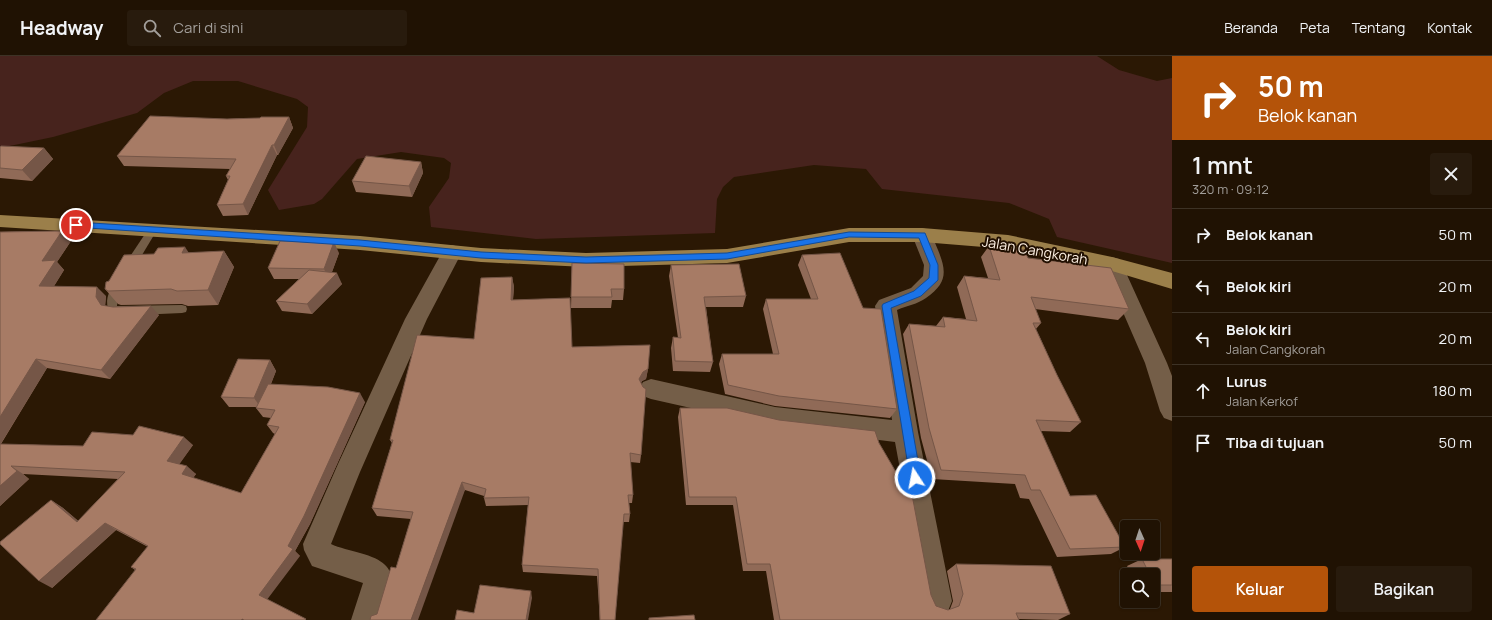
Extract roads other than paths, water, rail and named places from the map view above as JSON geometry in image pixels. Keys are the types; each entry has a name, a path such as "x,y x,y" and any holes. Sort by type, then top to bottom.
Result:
{"main road":[{"name":"Jalan Cangkorah","path":"0,220 360,243 481,255 586,260 727,256 849,235 922,235 1008,242 1112,264 1172,281"}],"street":[{"path":"922,235 934,265 933,280 918,293 886,306 906,432 938,601"},
{"path":"366,620 377,588 378,576 369,569 322,556 318,550 317,544 406,339 452,252"},
{"path":"1112,264 1156,363 1172,411"},
{"path":"651,389 776,417 906,432"}],"lane":[{"path":"152,230 112,297 111,306 114,310 121,311 182,309"}]}
